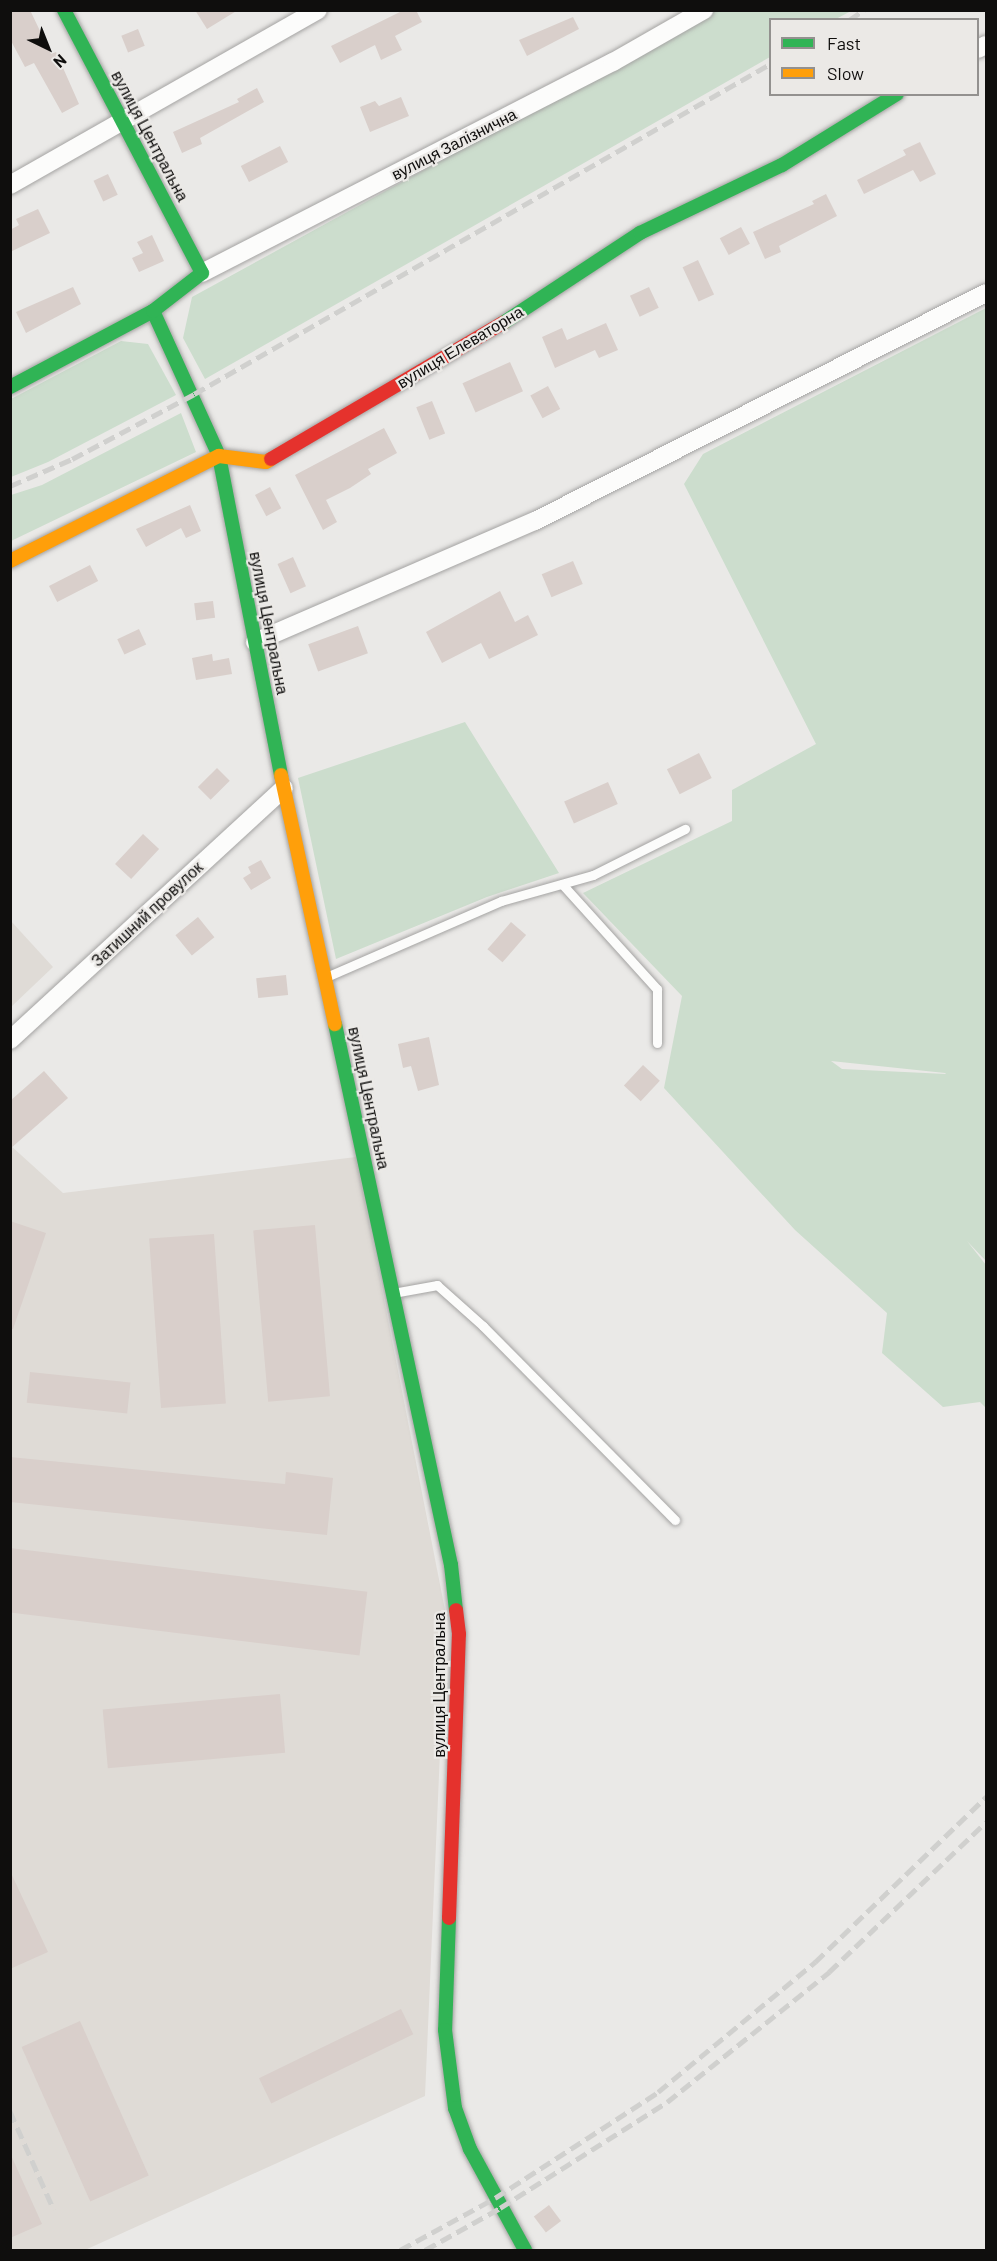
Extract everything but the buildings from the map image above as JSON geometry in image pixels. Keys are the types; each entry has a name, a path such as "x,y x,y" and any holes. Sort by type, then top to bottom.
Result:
{"main road":[{"name":"вулиця Центральна","path":"64,10 202,273"},
{"name":"вулиця Елеваторна","path":"219,456 266,462 500,325 640,233 782,165 894,96"},
{"path":"10,387 153,311 202,273"},
{"name":"вулиця Центральна","path":"153,311 219,456 284,788 451,1565 459,1634 445,2030 448,2070 455,2108 470,2149 525,2250"},
{"path":"10,561 219,456"}],"street":[{"path":"10,185 318,10"},
{"name":"вулиця Залізнична","path":"202,273 613,62 704,10"},
{"path":"255,642 535,521 987,293"},
{"name":"Затишний провулок","path":"10,1040 284,788"}],"lane":[{"path":"326,977 501,901 593,875 686,829"},
{"path":"562,884 657,988 657,1043"},
{"path":"393,1293 437,1285 483,1326 675,1520"}],"shaded area":[{"path":"10,920 53,967 11,1007 10,1007"},
{"path":"10,1145 63,1193 356,1157 446,1615 425,2096 85,2250 11,2250"}],"green space":[{"path":"714,11 851,11 838,18 769,18 769,58 205,379 183,338 192,297"},
{"path":"986,308 986,1261 967,1241 986,1265 986,1408 980,1402 943,1407 882,1353 887,1313 795,1230 664,1088 682,996 583,893 732,821 732,790 816,744 684,484 703,454","holes":["831,1061 945,1073 842,1069"]},
{"path":"121,341 148,344 176,395 48,462 11,477 11,399"},
{"path":"181,413 196,452 11,541 11,495 42,485"},
{"path":"465,722 559,873 487,897 336,959 298,778"}],"railway":[{"path":"852,18 864,10"},
{"path":"10,486 72,459 194,394 769,65"},
{"path":"400,2250 495,2198 658,2092 815,1962 986,1797"},
{"path":"425,2250 500,2208 667,2102 829,1972 986,1822"},
{"path":"10,2111 54,2210"}],"traffic: fast":[{"path":"10,387 153,311 202,273 64,10"},
{"path":"503,323 640,233 782,165 894,96"},
{"path":"153,311 219,456 281,775"},
{"path":"335,1024 451,1565 456,1610"},
{"path":"449,1918 445,2030 455,2108 470,2149 525,2250"}],"traffic: slow":[{"path":"10,561 219,456 266,462 271,459"},
{"path":"281,775 335,1024"}],"traffic: jam":[{"path":"271,459 503,323"},
{"path":"449,1918 459,1634 456,1610"}]}
